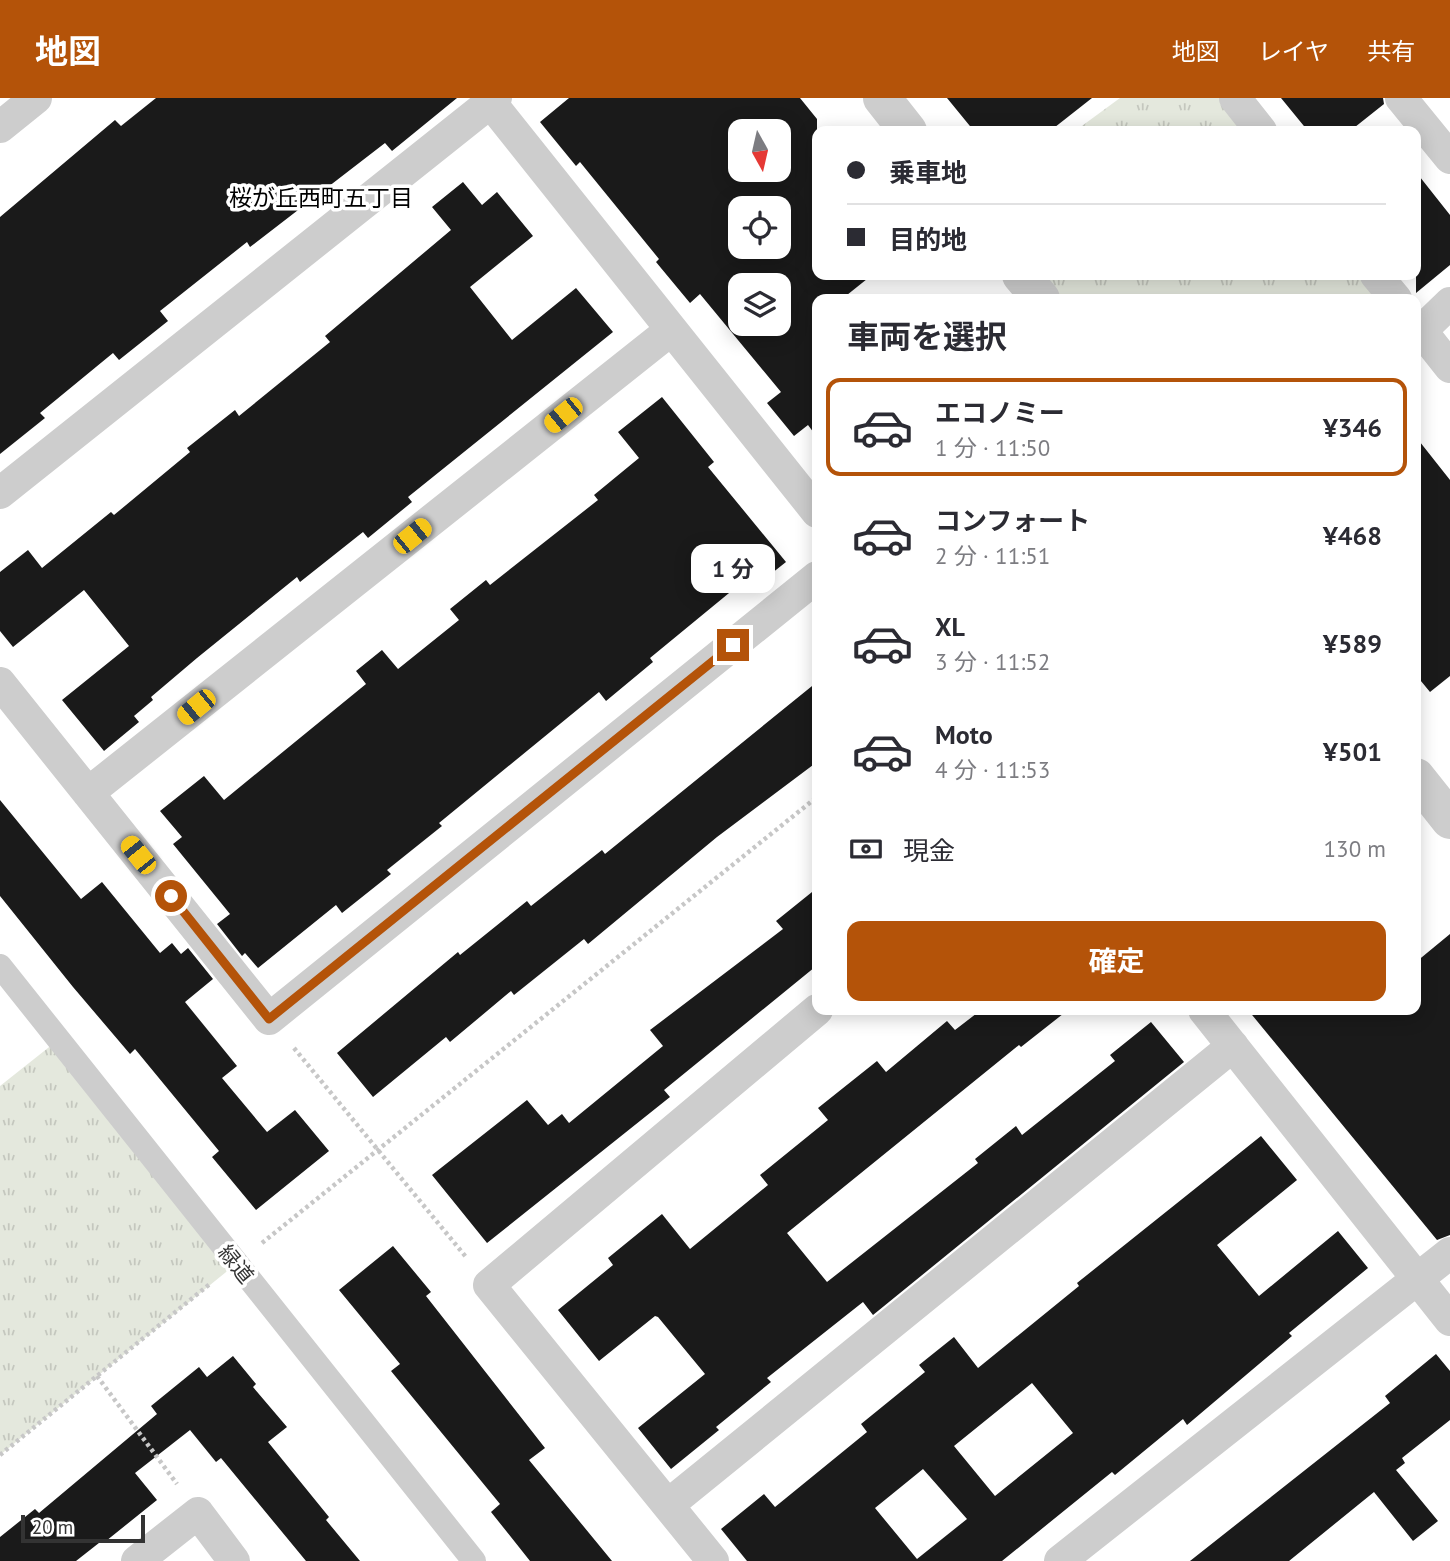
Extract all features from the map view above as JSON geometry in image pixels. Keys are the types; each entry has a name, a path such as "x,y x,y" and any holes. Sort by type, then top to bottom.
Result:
{"street":[{"path":"0,127 36,98"},
{"path":"882,98 904,126"},
{"path":"1235,98 1257,126"},
{"path":"1401,98 1450,158"},
{"path":"0,493 491,100 812,506"},
{"path":"1025,280 1037,294"},
{"path":"1380,280 1392,294"},
{"path":"1421,326 1450,303"},
{"path":"88,793 671,330"},
{"path":"1421,332 1450,367"},
{"path":"0,683 269,1019 812,581"},
{"path":"1421,783 1450,820"},
{"name":"緑道","path":"0,966 474,1561"},
{"path":"713,1561 489,1285 812,1014"},
{"path":"1208,1015 1450,1320"},
{"path":"668,1505 1233,1046"},
{"path":"1060,1561 1450,1253"},
{"path":"137,1561 198,1513 234,1561"}],"path":[{"path":"0,1455 812,801"},
{"path":"269,1019 489,1285"},
{"path":"97,1376 198,1513"}],"green space":[{"path":"1120,98 1235,98 1257,126 1082,126"},
{"path":"1025,280 1380,280 1392,294 1037,294"},
{"path":"58,1040 236,1264 0,1455 0,1086"}],"building":[{"path":"156,98 457,98 392,151 385,143 250,247 247,242 160,311 168,321 119,360 113,353 40,413 45,418 0,454 0,217 115,120 121,126"},
{"path":"569,98 800,98 817,119 817,126 812,126 812,280 866,280 848,294 812,294 812,430 808,425 794,436 767,403 781,392 735,336 791,336 791,273 728,273 728,328 700,294 690,303 656,262 659,259 580,162 576,166 540,122"},
{"path":"947,98 1092,98 1056,126 970,126"},
{"path":"1281,98 1383,98 1384,104 1356,126 1304,126"},
{"path":"1421,178 1450,215 1450,265 1416,293 1416,280 1421,280"},
{"path":"463,182 482,205 497,192 533,236 470,287 512,340 576,288 613,332 408,497 412,502 368,538 363,532 300,582 297,577 197,658 151,697 153,700 134,716 139,722 104,751 62,700 129,646 84,590 13,647 0,631 0,572 28,550 42,568 111,512 114,515 190,452 187,448 235,410 239,416 330,342 325,336 451,230 432,207"},
{"path":"662,397 714,462 708,467 786,562 747,593 740,584 650,658 653,662 606,701 599,692 439,823 442,826 387,870 391,874 342,913 336,905 258,968 245,953 242,956 217,924 230,914 173,844 182,837 160,811 204,776 224,800 366,684 356,671 382,650 398,669 459,620 450,609 486,580 490,585 598,500 594,495 639,458 618,432"},
{"path":"1421,443 1450,480 1450,676 1430,692 1421,681"},
{"path":"812,686 812,766 717,837 588,944 584,939 514,995 511,991 450,1042 446,1037 373,1097 337,1053 458,952 460,955 527,901 531,906 602,850 605,854"},
{"path":"0,800 81,899 102,882 160,953 172,943 181,954 188,948 213,979 185,1002 237,1066 222,1078 267,1132 295,1110 329,1151 256,1210 212,1157 219,1151 135,1049 130,1054 0,896"},
{"path":"812,892 812,969 664,1090 670,1097 487,1243 432,1175 527,1100 548,1125 562,1114 569,1123 663,1046 650,1030 783,929 776,921"},
{"path":"1450,934 1450,1235 1437,1240 1252,1015 1421,1015 1421,958"},
{"path":"974,1015 1062,1015 1021,1047 1019,1045 787,1233 827,1282 978,1163 975,1159 1016,1126 1022,1135 1115,1061 1110,1055 1151,1022 1184,1062 873,1315 863,1302 767,1378 771,1382 716,1427 719,1430 671,1469 638,1428 705,1374 658,1317 655,1316 599,1361 558,1310 613,1265 608,1258 662,1214 690,1249 768,1185 760,1175 828,1120 818,1108 877,1061 886,1072 947,1021 955,1030"},
{"path":"1261,1136 1297,1180 1217,1245 1259,1296 1338,1231 1368,1268 1289,1333 1292,1336 1187,1425 1183,1419 1115,1475 1112,1472 1002,1561 747,1561 721,1529 764,1494 775,1507 867,1432 861,1424 925,1372 919,1365 954,1337 978,1368 1079,1286 1077,1283","holes":["1032,1383 1073,1433 995,1496 954,1446","923,1469 967,1519 917,1559 875,1508"]},
{"path":"393,1246 431,1292 426,1296 545,1448 529,1460 612,1561 530,1561 491,1512 500,1504 391,1371 400,1364 339,1290"},
{"path":"1436,1354 1450,1371 1450,1420 1402,1458 1405,1463 1396,1470 1438,1521 1413,1541 1374,1492 1289,1561 1190,1561 1390,1403 1385,1396"},
{"path":"233,1356 256,1384 253,1387 287,1427 268,1442 329,1517 326,1520 360,1561 306,1561 221,1458 216,1462 190,1430 135,1473 157,1500 106,1541 104,1539 76,1561 0,1561 0,1537 35,1509 39,1513 157,1414 151,1406 199,1367 207,1377"}],"district":[{"name":"桜が丘西町五丁目","path":"321,197"}],"route":[{"path":"171,896 269,1019 733,645"}]}
